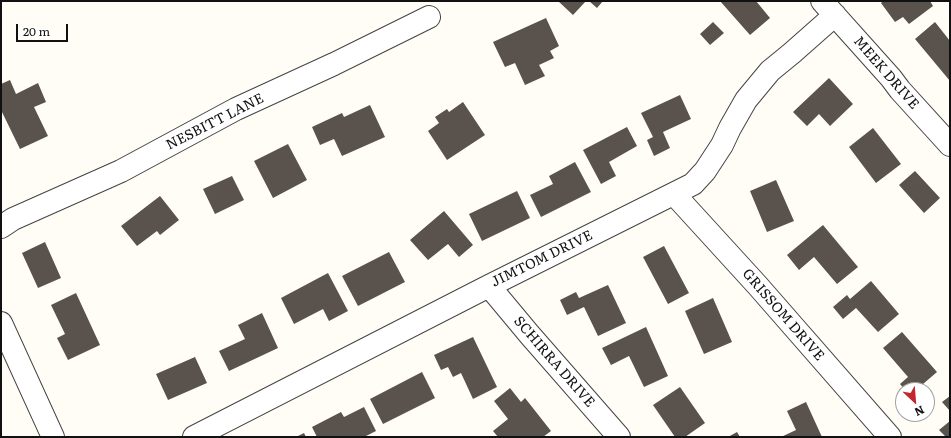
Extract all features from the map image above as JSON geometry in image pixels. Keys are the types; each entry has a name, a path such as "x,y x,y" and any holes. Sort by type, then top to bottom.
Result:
{"street":[{"name":"MEEK DRIVE","path":"828,8 950,144"},
{"name":"JIMTOM DRIVE","path":"194,437 489,286 693,184 705,171 722,145 746,100 770,71 792,53 828,8"},
{"name":"NESBITT LANE","path":"1,227 13,219 122,171 236,109 334,64 429,17"},
{"name":"GRISSOM DRIVE","path":"674,194 758,286 890,437"},
{"name":"SCHIRRA DRIVE","path":"489,286 619,437"},
{"path":"1,322 53,437"}],"building":[{"path":"558,1 586,1 573,15"},
{"path":"589,1 603,1 597,8"},
{"path":"720,1 756,1 770,18 750,35"},
{"path":"883,1 930,1 933,6 909,24 903,17 895,22 881,3"},
{"path":"546,18 559,46 550,51 554,58 539,65 545,76 525,85 515,63 505,67 493,42"},
{"path":"713,22 724,33 710,45 700,34"},
{"path":"935,22 950,41 950,81 915,39"},
{"path":"829,78 853,104 830,126 819,114 807,126 793,112"},
{"path":"10,80 16,94 38,83 46,102 34,107 48,136 20,149 1,110 1,84"},
{"path":"680,95 691,119 663,132 670,148 654,156 647,140 653,137 641,113"},
{"path":"463,102 485,135 447,160 428,131 439,123 435,117 447,109 449,112"},
{"path":"370,105 385,137 342,156 334,139 320,145 312,127 342,113 344,117"},
{"path":"627,127 637,146 609,162 616,176 601,184 583,150"},
{"path":"873,128 901,164 876,183 849,147"},
{"path":"288,144 307,180 273,198 254,161"},
{"path":"575,162 591,192 541,217 530,195 553,184 549,176"},
{"path":"915,171 940,198 924,213 899,185"},
{"path":"232,176 244,200 215,214 203,189"},
{"path":"776,180 794,221 767,232 750,191"},
{"path":"517,191 530,218 482,241 469,214"},
{"path":"160,196 179,220 160,235 157,231 137,246 121,226"},
{"path":"444,211 473,245 459,257 448,244 428,260 410,240"},
{"path":"823,225 858,267 837,284 814,257 799,270 787,255"},
{"path":"45,242 61,278 38,288 22,253"},
{"path":"664,246 689,293 668,304 643,257"},
{"path":"389,252 405,282 358,306 342,276"},
{"path":"328,273 348,311 329,321 323,309 294,324 281,298"},
{"path":"871,281 899,314 878,332 856,308 843,319 833,307 847,295 850,299"},
{"path":"608,285 626,323 598,336 584,307 567,315 560,300 576,292 579,298"},
{"path":"76,293 100,345 68,360 57,338 65,334 51,305"},
{"path":"713,298 732,342 704,354 685,311"},
{"path":"262,313 278,348 229,371 219,351 245,339 238,325"},
{"path":"646,327 668,376 644,387 629,356 611,365 602,348"},
{"path":"902,332 937,372 925,382 902,382 908,377 883,348"},
{"path":"473,337 497,387 473,399 461,373 453,377 448,367 441,370 434,355"},
{"path":"195,357 207,383 168,400 156,374"},
{"path":"422,372 435,398 383,424 370,399"},
{"path":"680,387 705,423 685,437 675,437 653,405"},
{"path":"510,388 521,402 525,398 551,431 543,437 498,437 493,431 508,419 494,401"},
{"path":"950,396 950,411 942,402"},
{"path":"806,402 822,437 781,437 796,430 787,411"},
{"path":"364,407 376,431 364,437 317,437 312,427 341,412 344,417"},
{"path":"950,421 950,437 946,437 939,430"},
{"path":"737,432 740,437 728,437"},
{"path":"304,433 306,437 296,437"}]}
